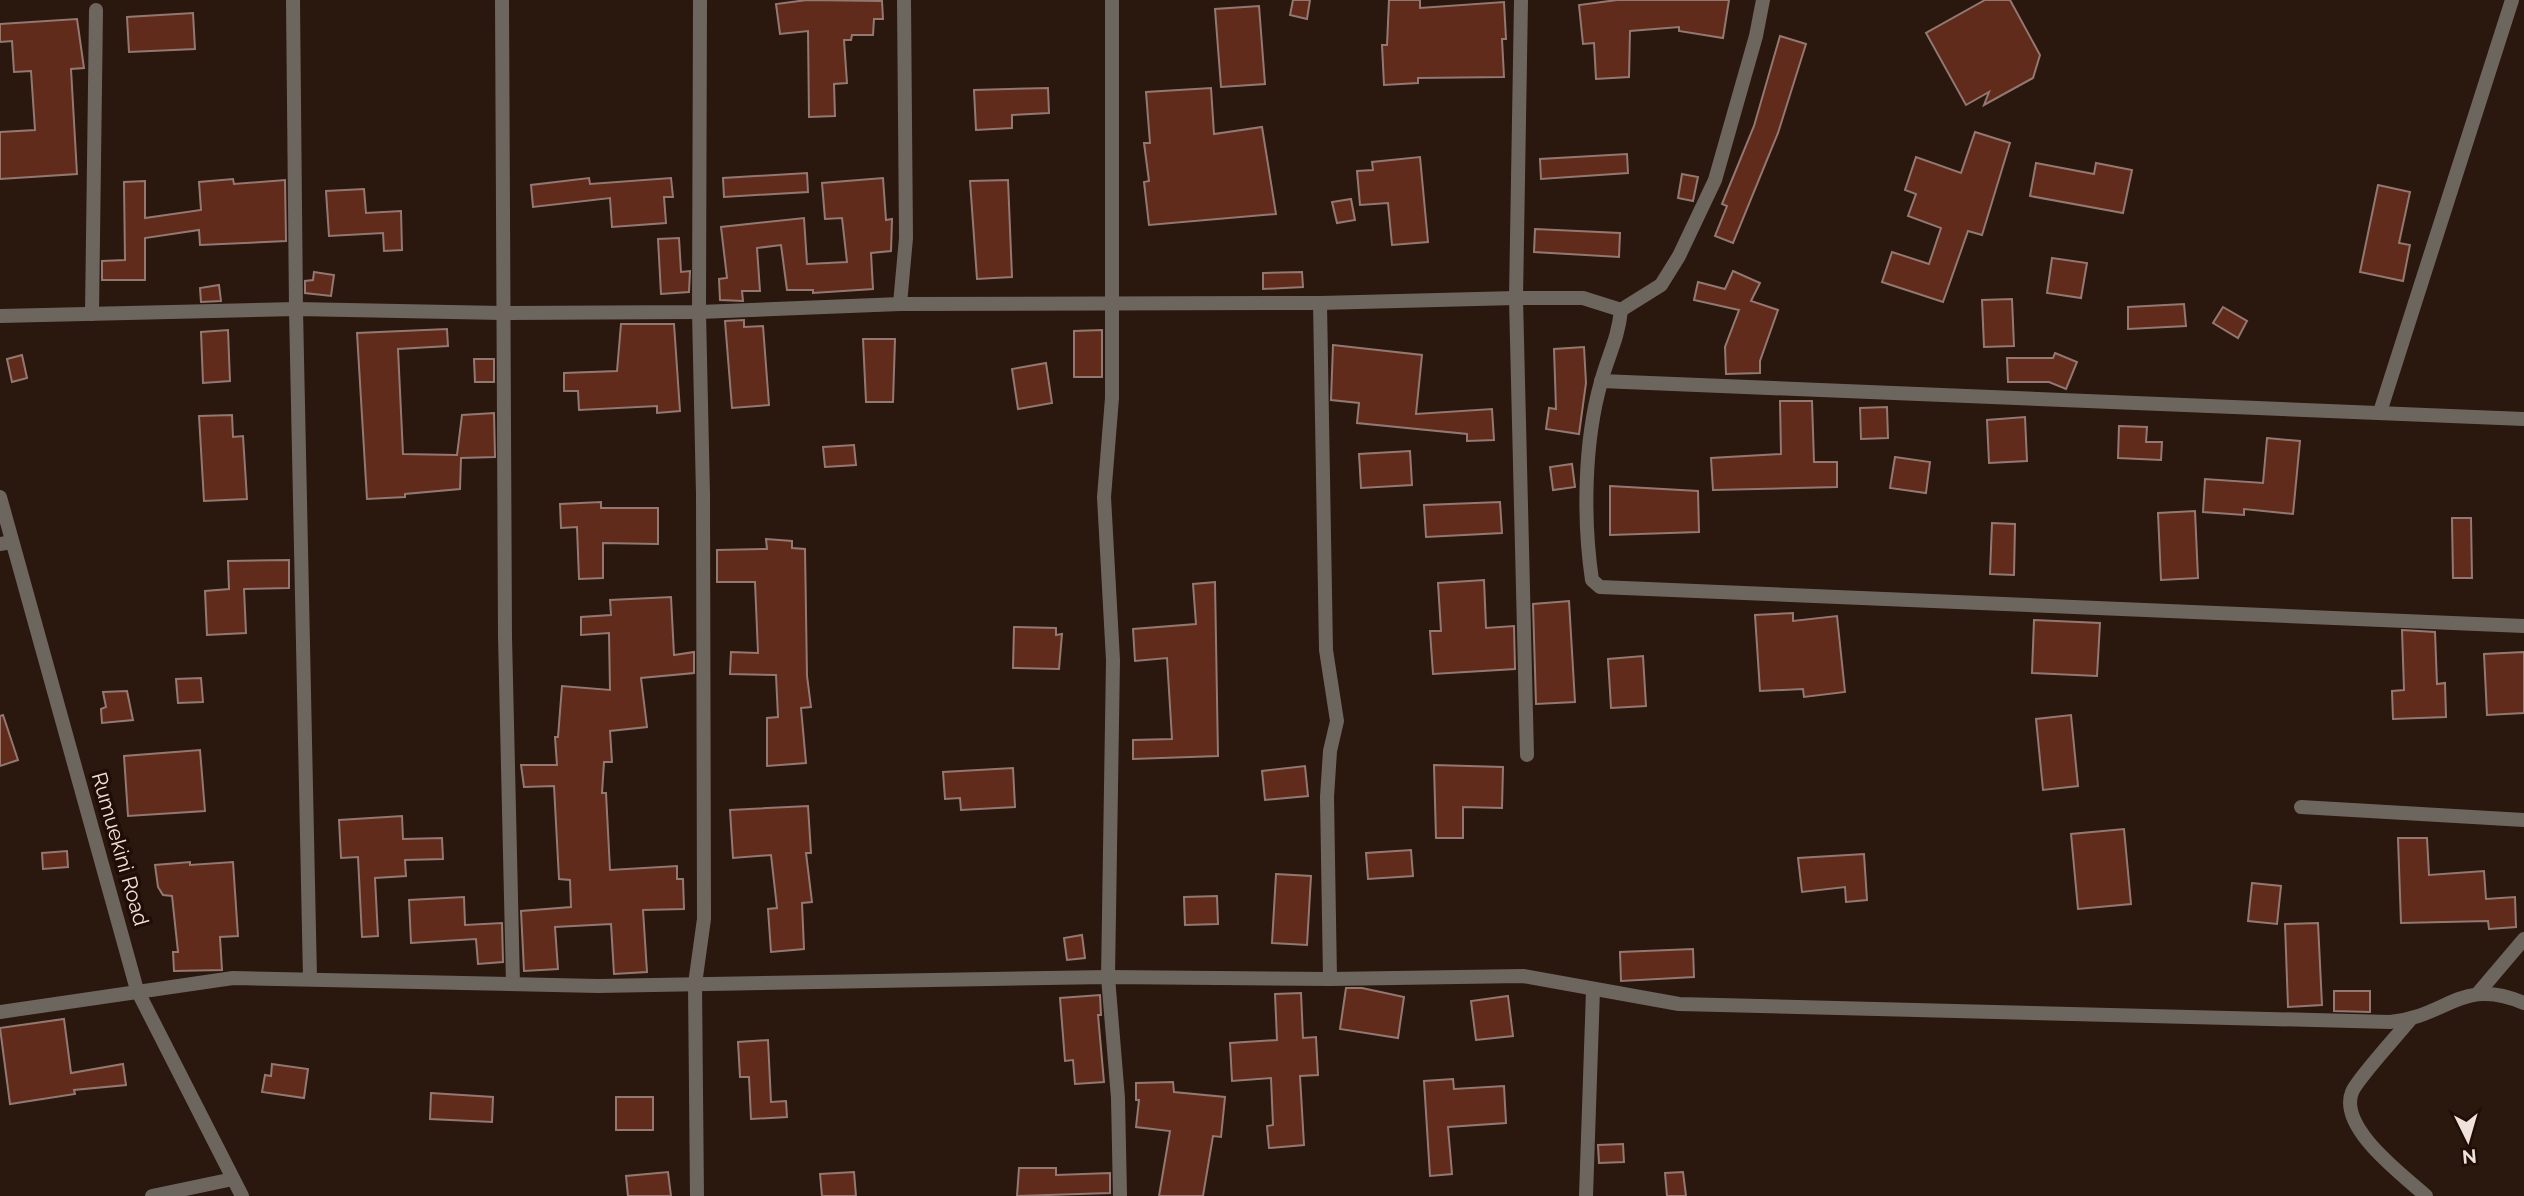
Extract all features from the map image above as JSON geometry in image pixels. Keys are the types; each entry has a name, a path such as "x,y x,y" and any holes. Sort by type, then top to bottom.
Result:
{"street":[{"path":"293,0 296,309 310,979"},
{"path":"502,0 505,636 513,984"},
{"path":"697,1196 695,984 704,919 699,312 700,0"},
{"path":"900,304 906,238 904,0"},
{"path":"1112,0 1112,398 1104,497 1113,660 1108,977 1118,1098 1121,1196"},
{"path":"1521,0 1516,298 1527,755"},
{"path":"0,316 296,309 502,313 699,312 900,304 1320,303 1516,298 1583,298 1621,310 1661,285 1679,256 1715,180 1756,36 1763,0"},
{"path":"2380,412 2511,0"},
{"path":"92,314 96,10"},
{"path":"1320,303 1325,650 1337,721 1330,751 1327,797 1330,979"},
{"path":"1621,310 1618,337 1601,381 1593,420 1587,524 1592,580 1600,587 1610,590 2261,613 2524,626"},
{"path":"1601,381 2524,419"},
{"name":"Rumuekini Road","path":"0,497 5,543 137,989 242,1196"},
{"path":"2301,807 2524,820"},
{"path":"0,1012 137,989 233,978 513,984 695,984 1108,977 1330,979 1523,976 1679,1004 2410,1020 2479,992 2524,939"},
{"path":"1586,1196 1593,990"},
{"path":"2479,992 2524,1003"},
{"path":"2410,1020 2352,1092 2352,1119 2379,1154 2426,1196"},
{"path":"152,1196 233,1179"}],"building":[{"path":"807,0 882,1 883,19 874,19 873,35 852,35 851,40 844,40 847,83 834,84 835,116 809,117 808,31 780,34 776,4"},
{"path":"1293,0 1310,0 1307,19 1290,15"},
{"path":"1389,0 1420,0 1420,8 1504,2 1504,77 1418,78 1418,83 1384,85 1382,45 1387,45"},
{"path":"1617,0 1729,0 1723,38 1679,31 1679,27 1630,31 1629,77 1596,79 1594,43 1583,44 1579,5"},
{"path":"1985,0 2010,0 2040,55 2033,78 1984,105 1989,92 1966,105 1926,33"},
{"path":"1259,6 1265,84 1221,87 1215,9"},
{"path":"193,13 195,49 129,52 127,17"},
{"path":"77,19 84,68 71,69 77,174 0,179 0,132 35,130 31,71 14,72 12,41 0,42 0,24"},
{"path":"1780,36 1806,44 1778,133 1733,243 1715,236 1727,206 1722,204 1754,126"},
{"path":"1048,88 1049,113 1012,115 1012,128 976,130 974,90"},
{"path":"1211,88 1214,134 1262,127 1276,214 1149,225 1144,182 1149,181 1144,143 1150,143 1146,92"},
{"path":"1975,132 2010,143 1982,235 1968,231 1943,302 1882,282 1892,252 1929,264 1941,228 1908,216 1916,194 1905,190 1916,157 1961,173"},
{"path":"1627,154 1628,173 1541,179 1540,159"},
{"path":"1420,157 1428,242 1392,245 1388,203 1360,205 1357,171 1373,170 1372,162"},
{"path":"2036,163 2094,174 2096,163 2132,170 2123,213 2030,196"},
{"path":"807,173 808,192 724,197 723,178"},
{"path":"1682,174 1698,177 1693,201 1678,198"},
{"path":"589,178 590,184 671,178 673,197 664,197 666,223 612,227 610,198 533,207 531,185"},
{"path":"883,178 886,220 892,219 891,251 871,253 873,289 813,293 813,290 787,290 781,245 757,248 760,291 742,291 743,301 720,300 719,279 727,278 721,227 804,218 807,264 847,262 842,218 825,219 822,183"},
{"path":"233,179 234,184 285,180 286,241 200,245 199,230 145,238 145,280 102,280 102,261 125,260 124,182 145,181 145,218 201,210 199,182"},
{"path":"1008,180 1012,277 977,279 970,181"},
{"path":"2378,185 2410,192 2399,243 2410,245 2403,281 2360,272"},
{"path":"364,189 366,213 401,211 402,250 384,251 383,233 329,236 326,191"},
{"path":"1351,199 1355,220 1337,223 1332,202"},
{"path":"1535,229 1620,233 1619,257 1534,252"},
{"path":"679,238 681,272 690,271 689,292 661,294 658,239"},
{"path":"2052,258 2087,263 2081,298 2047,293"},
{"path":"1733,271 1760,283 1751,301 1778,310 1760,361 1760,373 1726,374 1725,347 1739,310 1694,300 1698,282 1725,289"},
{"path":"314,272 334,275 331,296 305,293 305,281 313,280"},
{"path":"1302,272 1303,287 1263,289 1263,273"},
{"path":"219,285 221,301 201,302 200,288"},
{"path":"2012,299 2014,346 1984,347 1982,300"},
{"path":"2184,304 2186,326 2128,329 2128,307"},
{"path":"2223,307 2247,321 2238,338 2213,323"},
{"path":"744,320 744,327 763,326 769,405 732,408 725,321"},
{"path":"621,324 674,324 680,411 657,413 657,406 579,410 578,391 564,391 564,373 617,371"},
{"path":"447,329 448,346 398,349 403,454 457,455 462,415 494,413 495,457 461,458 460,489 367,499 357,333"},
{"path":"228,330 230,381 203,383 201,332"},
{"path":"1102,330 1102,377 1074,377 1074,331"},
{"path":"863,339 895,339 893,402 866,402"},
{"path":"1333,345 1422,355 1416,414 1492,409 1494,440 1467,441 1467,434 1357,423 1359,403 1331,400"},
{"path":"1584,347 1586,383 1579,434 1546,429 1549,408 1556,409 1554,349"},
{"path":"2055,353 2077,362 2066,389 2049,382 2008,382 2007,358 2053,358"},
{"path":"22,355 27,378 12,382 7,359"},
{"path":"474,359 494,359 494,382 475,382"},
{"path":"1046,363 1052,403 1018,409 1012,369"},
{"path":"1780,401 1812,401 1814,462 1837,462 1837,487 1713,490 1711,458 1781,454"},
{"path":"1887,407 1888,438 1861,439 1860,408"},
{"path":"232,415 233,437 243,436 247,499 204,501 199,416"},
{"path":"2025,417 2027,461 1989,463 1987,420"},
{"path":"2119,426 2147,427 2146,442 2162,442 2161,460 2118,458"},
{"path":"2267,438 2300,441 2293,514 2244,509 2244,515 2203,512 2205,479 2263,483"},
{"path":"854,445 856,465 825,467 823,447"},
{"path":"1410,451 1412,485 1361,488 1359,454"},
{"path":"1895,457 1930,462 1926,493 1890,488"},
{"path":"1572,464 1575,487 1553,490 1550,467"},
{"path":"1610,486 1698,491 1699,532 1610,535"},
{"path":"601,502 601,508 658,508 658,544 603,543 603,578 579,579 577,527 561,528 560,504"},
{"path":"1500,502 1502,533 1426,537 1424,505"},
{"path":"2195,511 2198,578 2161,580 2158,513"},
{"path":"2452,518 2471,518 2472,578 2453,578"},
{"path":"1992,523 2015,524 2014,575 1990,574"},
{"path":"766,539 792,541 792,548 805,549 807,676 811,707 801,708 806,763 767,766 767,718 778,717 776,675 730,674 731,652 758,653 755,582 717,582 717,550 767,549"},
{"path":"289,560 289,588 244,589 246,633 207,635 205,591 229,589 228,561"},
{"path":"1484,580 1486,628 1514,626 1515,669 1433,674 1430,631 1441,631 1438,583"},
{"path":"1215,582 1218,756 1133,759 1133,740 1172,739 1167,658 1135,661 1133,629 1196,624 1193,584"},
{"path":"671,597 674,655 694,652 694,673 641,678 647,727 610,731 612,762 604,762 602,793 606,793 610,870 677,866 677,879 683,879 684,909 643,910 647,972 614,974 611,924 555,927 558,969 524,971 521,911 571,907 570,880 559,879 554,786 524,787 521,765 557,765 555,737 558,737 562,686 610,690 609,633 581,635 581,617 611,615 610,600"},
{"path":"1569,601 1575,702 1536,704 1533,604"},
{"path":"1793,613 1793,621 1837,616 1845,692 1804,697 1803,689 1760,691 1755,615"},
{"path":"2034,620 2100,623 2097,676 2032,673"},
{"path":"1014,627 1056,628 1056,635 1062,634 1059,669 1013,668"},
{"path":"2402,630 2435,632 2437,684 2445,683 2446,717 2393,719 2392,691 2404,690"},
{"path":"2524,652 2524,713 2487,715 2484,654"},
{"path":"1643,656 1646,706 1611,708 1608,659"},
{"path":"201,678 203,702 178,703 176,679"},
{"path":"127,691 133,720 102,723 101,709 106,707 103,692"},
{"path":"3,715 18,760 0,766 0,716"},
{"path":"2071,715 2078,786 2043,790 2036,719"},
{"path":"200,750 205,811 128,816 124,756"},
{"path":"1434,765 1503,767 1502,808 1463,807 1463,838 1436,838"},
{"path":"1305,766 1308,796 1265,800 1262,771"},
{"path":"1013,768 1015,807 961,810 960,798 945,799 943,772"},
{"path":"808,806 811,853 806,853 812,902 802,903 804,949 771,952 768,909 777,908 771,855 733,858 730,810"},
{"path":"402,816 403,839 442,838 443,859 405,860 406,876 375,878 378,936 362,937 358,857 341,858 339,820"},
{"path":"2124,829 2131,904 2078,909 2071,834"},
{"path":"2398,838 2427,838 2429,875 2484,871 2486,899 2515,897 2516,927 2489,929 2488,921 2401,923"},
{"path":"1411,850 1413,876 1368,879 1366,853"},
{"path":"67,851 68,867 43,869 42,853"},
{"path":"1864,854 1867,900 1846,902 1845,887 1802,892 1798,858"},
{"path":"190,862 190,865 233,862 238,936 220,937 222,970 174,971 173,952 178,952 172,896 163,895 158,887 155,865"},
{"path":"1276,874 1311,876 1307,945 1272,943"},
{"path":"2252,883 2281,886 2277,924 2248,921"},
{"path":"1217,896 1218,924 1185,925 1184,897"},
{"path":"464,897 465,925 502,923 503,962 478,964 476,939 411,943 409,900"},
{"path":"2318,923 2322,1005 2288,1007 2285,924"},
{"path":"1082,935 1085,958 1067,960 1064,938"},
{"path":"1693,949 1694,977 1621,981 1620,952"},
{"path":"1346,988 1362,988 1404,997 1398,1038 1340,1029"},
{"path":"2334,991 2370,991 2370,1012 2334,1011"},
{"path":"1301,993 1303,1038 1316,1037 1318,1075 1300,1076 1304,1145 1269,1148 1267,1126 1273,1125 1271,1078 1232,1081 1230,1043 1277,1040 1275,994"},
{"path":"1100,995 1101,1015 1098,1015 1104,1082 1075,1084 1073,1060 1065,1061 1060,998"},
{"path":"1508,996 1513,1036 1476,1040 1471,1001"},
{"path":"64,1019 71,1073 123,1064 126,1085 74,1090 75,1094 10,1104 0,1028"},
{"path":"768,1040 771,1102 786,1101 787,1117 751,1119 749,1077 740,1077 738,1042"},
{"path":"272,1064 308,1069 304,1098 262,1092 265,1075 271,1076"},
{"path":"1453,1079 1454,1089 1504,1086 1506,1123 1448,1127 1452,1174 1430,1176 1424,1081"},
{"path":"1173,1082 1174,1092 1225,1097 1221,1137 1213,1136 1203,1196 1159,1196 1170,1131 1136,1127 1139,1100 1136,1100 1136,1083"},
{"path":"431,1093 493,1097 492,1122 430,1119"},
{"path":"616,1097 653,1097 653,1130 616,1130"},
{"path":"1623,1144 1624,1162 1599,1163 1598,1145"},
{"path":"1019,1168 1056,1168 1056,1175 1110,1173 1110,1193 1017,1196"},
{"path":"668,1172 671,1196 628,1196 626,1176"},
{"path":"854,1172 856,1196 822,1196 820,1174"},
{"path":"1683,1172 1686,1196 1667,1196 1665,1173"}]}
